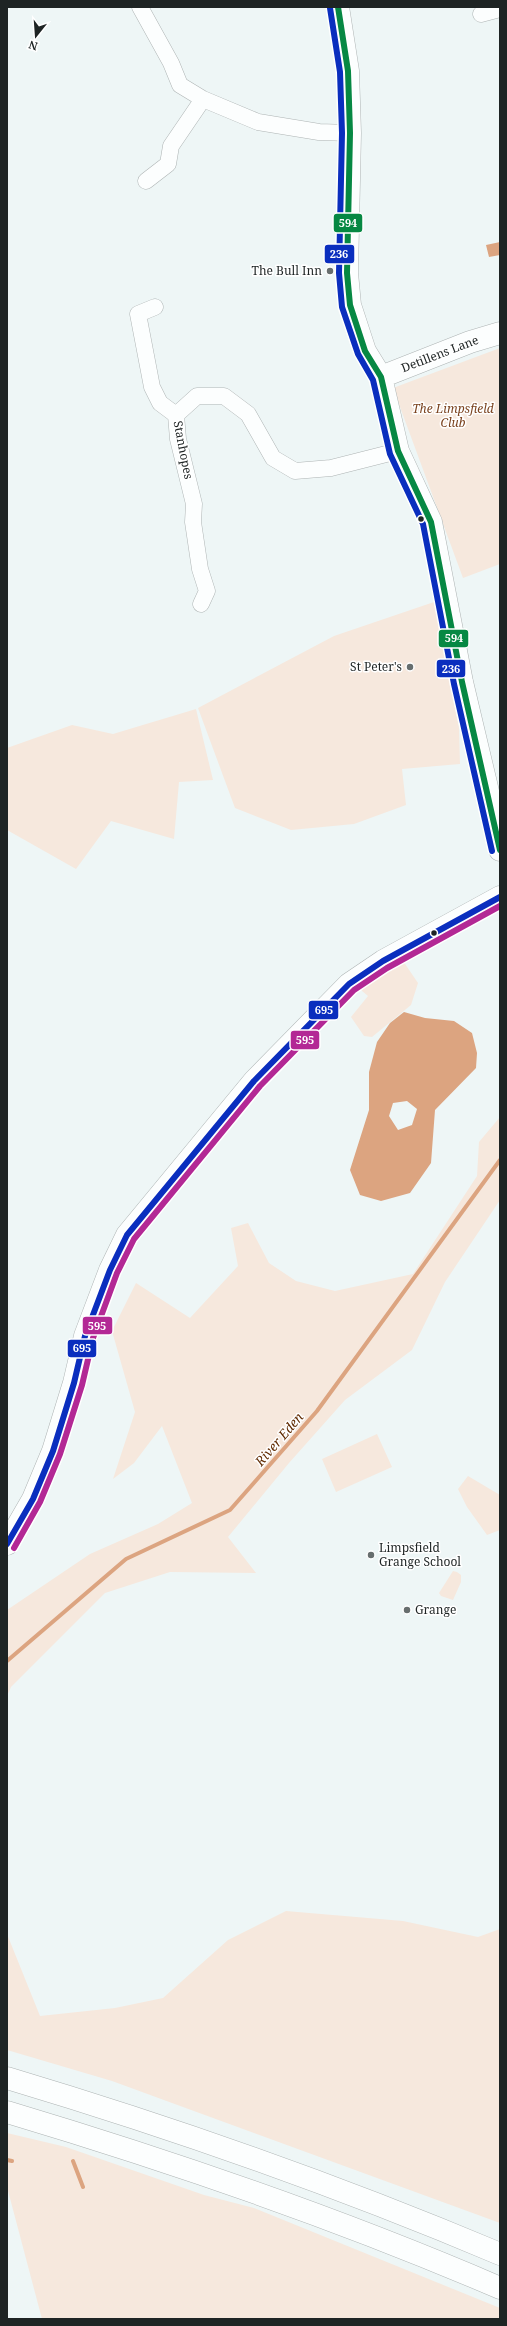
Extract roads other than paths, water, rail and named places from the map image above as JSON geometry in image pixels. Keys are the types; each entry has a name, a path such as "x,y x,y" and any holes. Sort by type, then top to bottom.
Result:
{"main road":[{"path":"338,7 348,72 350,133 347,274 350,305 364,351 382,377 398,451 431,522 462,682 495,821 500,850"},
{"name":"Detillens Lane","path":"382,377 470,342 500,333"},
{"path":"7,1544 33,1499 53,1451 74,1383 85,1336 110,1270 127,1235 254,1081 349,984 407,947 500,897"},
{"path":"7,2078 140,2118 276,2165 500,2254"},
{"path":"7,2112 101,2140 282,2202 376,2237 500,2288"}],"street":[{"path":"140,7 171,63 180,85 203,99 258,122 319,132 350,133"},
{"path":"481,14 500,9"},
{"path":"146,181 168,164 170,146 203,99"},
{"path":"155,307 138,314 152,387 160,403 176,415"},
{"name":"Stanhopes","path":"202,604 207,591 200,569 193,522 194,504 178,439 176,415 197,396 224,396 248,414 273,458 295,471 331,468 398,451"}],"waterway":[{"name":"River Eden","path":"7,1661 126,1559 230,1510 317,1411 500,1160"},
{"path":"7,2160 12,2161"},
{"path":"73,2161 83,2187"}],"place":[{"name":"The Bull Inn","path":"330,271"},
{"name":"St Peter's","path":"410,667"},
{"name":"Limpsfield Grange School","path":"371,1555"},
{"name":"Grange","path":"407,1610"}],"park label":[{"name":"The Limpsfield Club","path":"453,416"}]}
